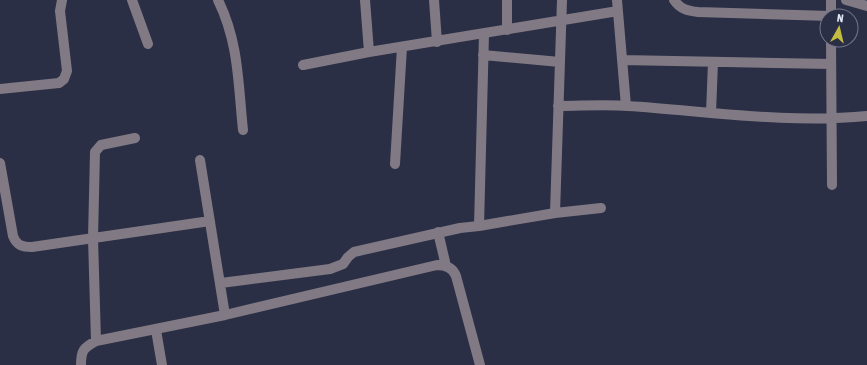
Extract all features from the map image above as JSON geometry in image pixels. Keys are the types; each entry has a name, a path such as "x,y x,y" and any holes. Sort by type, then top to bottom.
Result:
{"street":[{"path":"0,89 59,83 64,79 67,70 60,11 62,0"},
{"path":"132,0 148,44"},
{"path":"218,0 230,28 238,64 243,130"},
{"path":"365,0 370,52"},
{"path":"434,0 437,42"},
{"path":"507,0 507,30"},
{"path":"555,213 562,0"},
{"path":"617,0 626,106"},
{"path":"674,0 680,7 698,12 819,16"},
{"path":"846,0 867,6"},
{"path":"303,65 370,52 618,11"},
{"path":"479,226 484,34"},
{"path":"395,164 402,47"},
{"path":"831,48 832,185"},
{"path":"483,54 560,62"},
{"path":"622,60 831,64"},
{"path":"711,113 713,62"},
{"path":"558,106 626,106 750,116 831,118 867,116"},
{"path":"96,341 93,238 96,149 101,145 135,138"},
{"path":"200,160 225,315"},
{"path":"0,163 13,236 15,242 19,245 32,247 210,221"},
{"path":"221,283 330,269 343,264 354,252 438,232 555,213 601,208"},
{"path":"438,232 446,266"},
{"path":"81,365 84,349 96,341 225,315 437,264 446,266 454,271 480,365"},
{"path":"156,330 162,365"}]}
